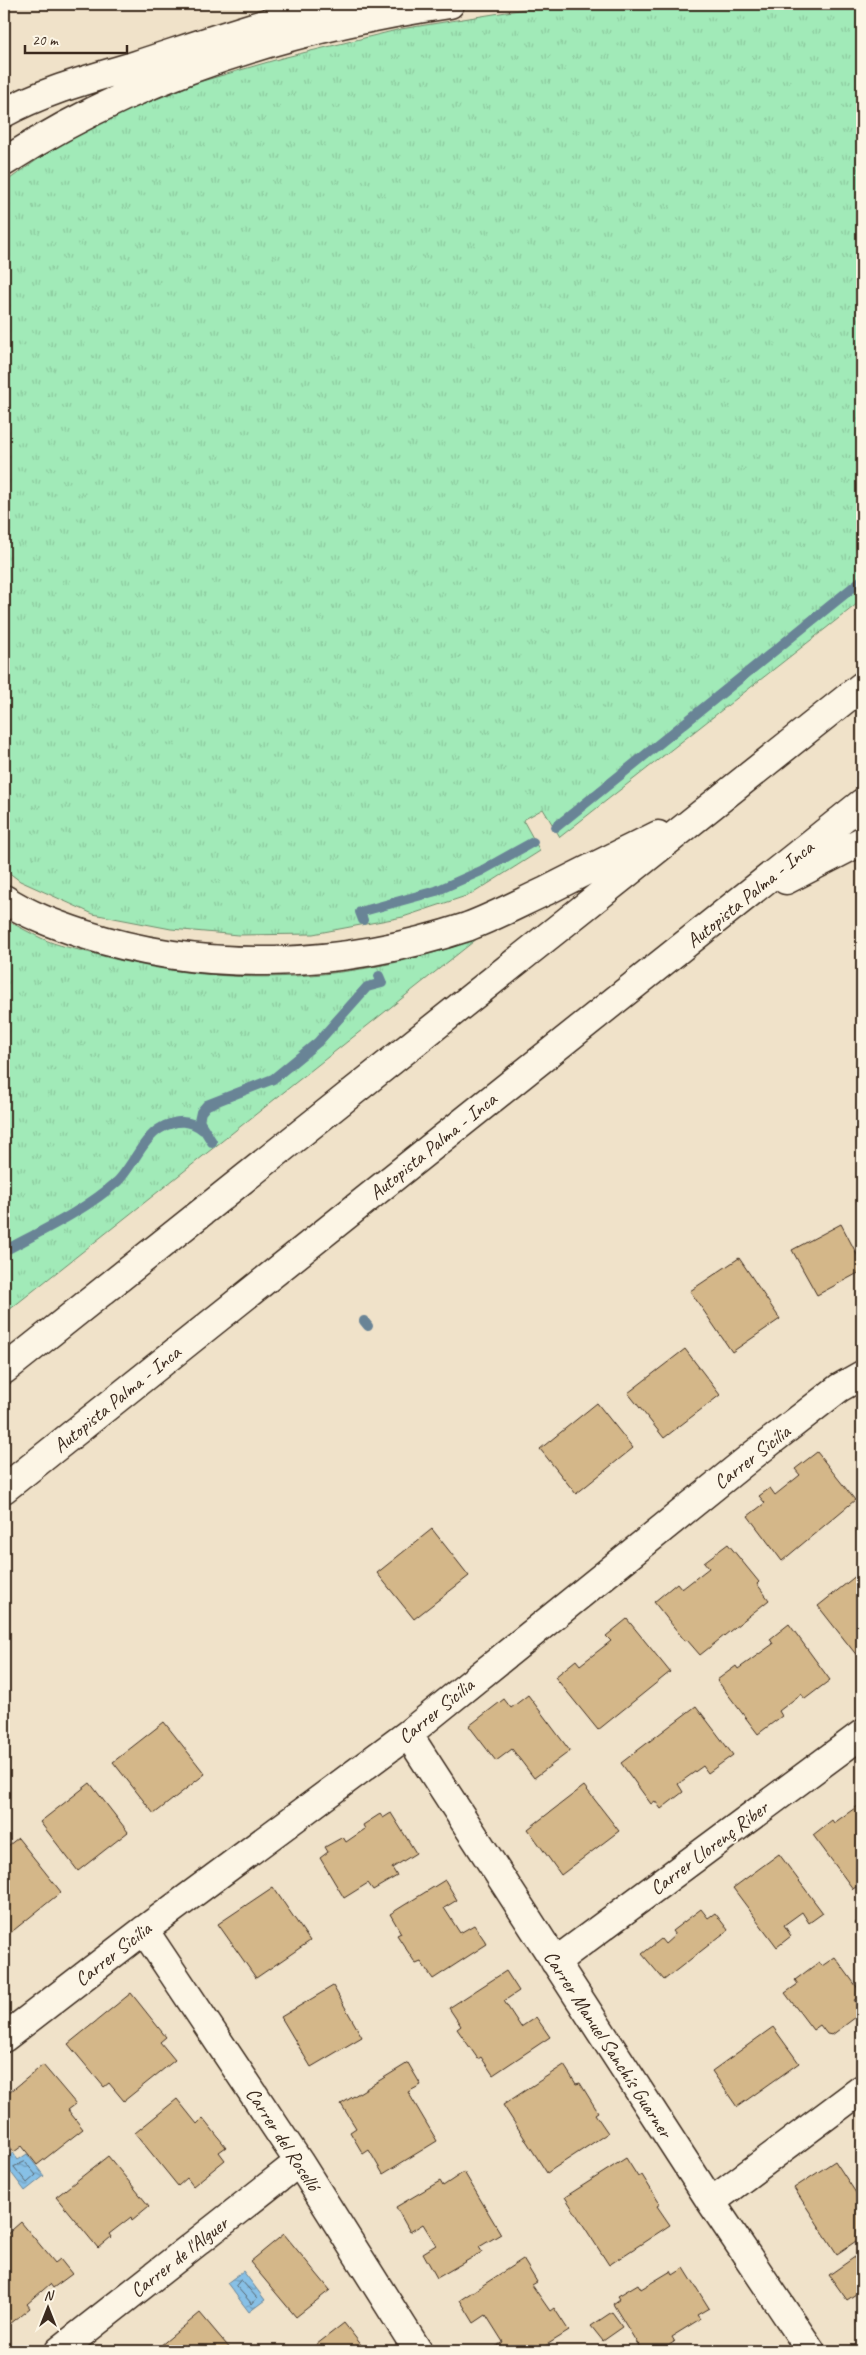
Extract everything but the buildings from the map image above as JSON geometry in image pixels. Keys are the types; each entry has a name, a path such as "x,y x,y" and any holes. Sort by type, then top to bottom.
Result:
{"main road":[{"path":"4,112 25,101 72,84 134,66 260,24 341,4"},
{"path":"4,162 35,142 88,113 153,84 205,64 266,44 340,25 450,4"},
{"path":"4,131 32,113 72,93 134,66"},
{"path":"4,1370 862,686"},
{"name":"Autopista Palma - Inca","path":"4,1488 862,803"},
{"path":"4,900 58,926 112,943 164,954 265,962 317,959 414,942 468,926 522,902 706,811"},
{"path":"736,905 862,841"},
{"name":"Carrer Sicília","path":"4,2038 144,1930 408,1734 752,1456 839,1388 862,1375"},
{"name":"Carrer Manuel Sanchís Guarner","path":"408,1734 711,2202 812,2351"},
{"name":"Carrer Llorenç Riber","path":"555,1962 862,1734"},
{"name":"Carrer del Roselló","path":"144,1930 299,2162 418,2351"},
{"path":"711,2202 862,2089"},
{"name":"Carrer de l'Alguer","path":"59,2351 299,2162"}],"green space":[{"path":"584,4 821,4 862,7 862,600 560,837 543,809 523,820 540,851 472,894 403,917 313,934 238,935 171,929 93,914 20,881 4,869 4,183 54,148 122,113 199,82 282,58 401,29 525,9"},
{"path":"4,919 47,941 95,954 191,973 239,976 288,976 336,973 384,965 432,953 478,938 4,1314"}],"water":[{"path":"13,2153 18,2160 27,2154 44,2176 25,2191 4,2163 4,2160"},
{"path":"243,2271 265,2300 249,2312 227,2283"}],"waterway":[{"path":"556,827 862,580"},
{"path":"363,920 360,912 436,891 481,871 533,842"},
{"path":"212,1142 199,1121 201,1112 207,1105 273,1079 318,1042 367,987 382,983 379,976"},
{"path":"4,1251 63,1219 105,1192 118,1181 149,1138 161,1128 172,1123 188,1122 203,1130"},
{"path":"364,1321 368,1326"}]}
